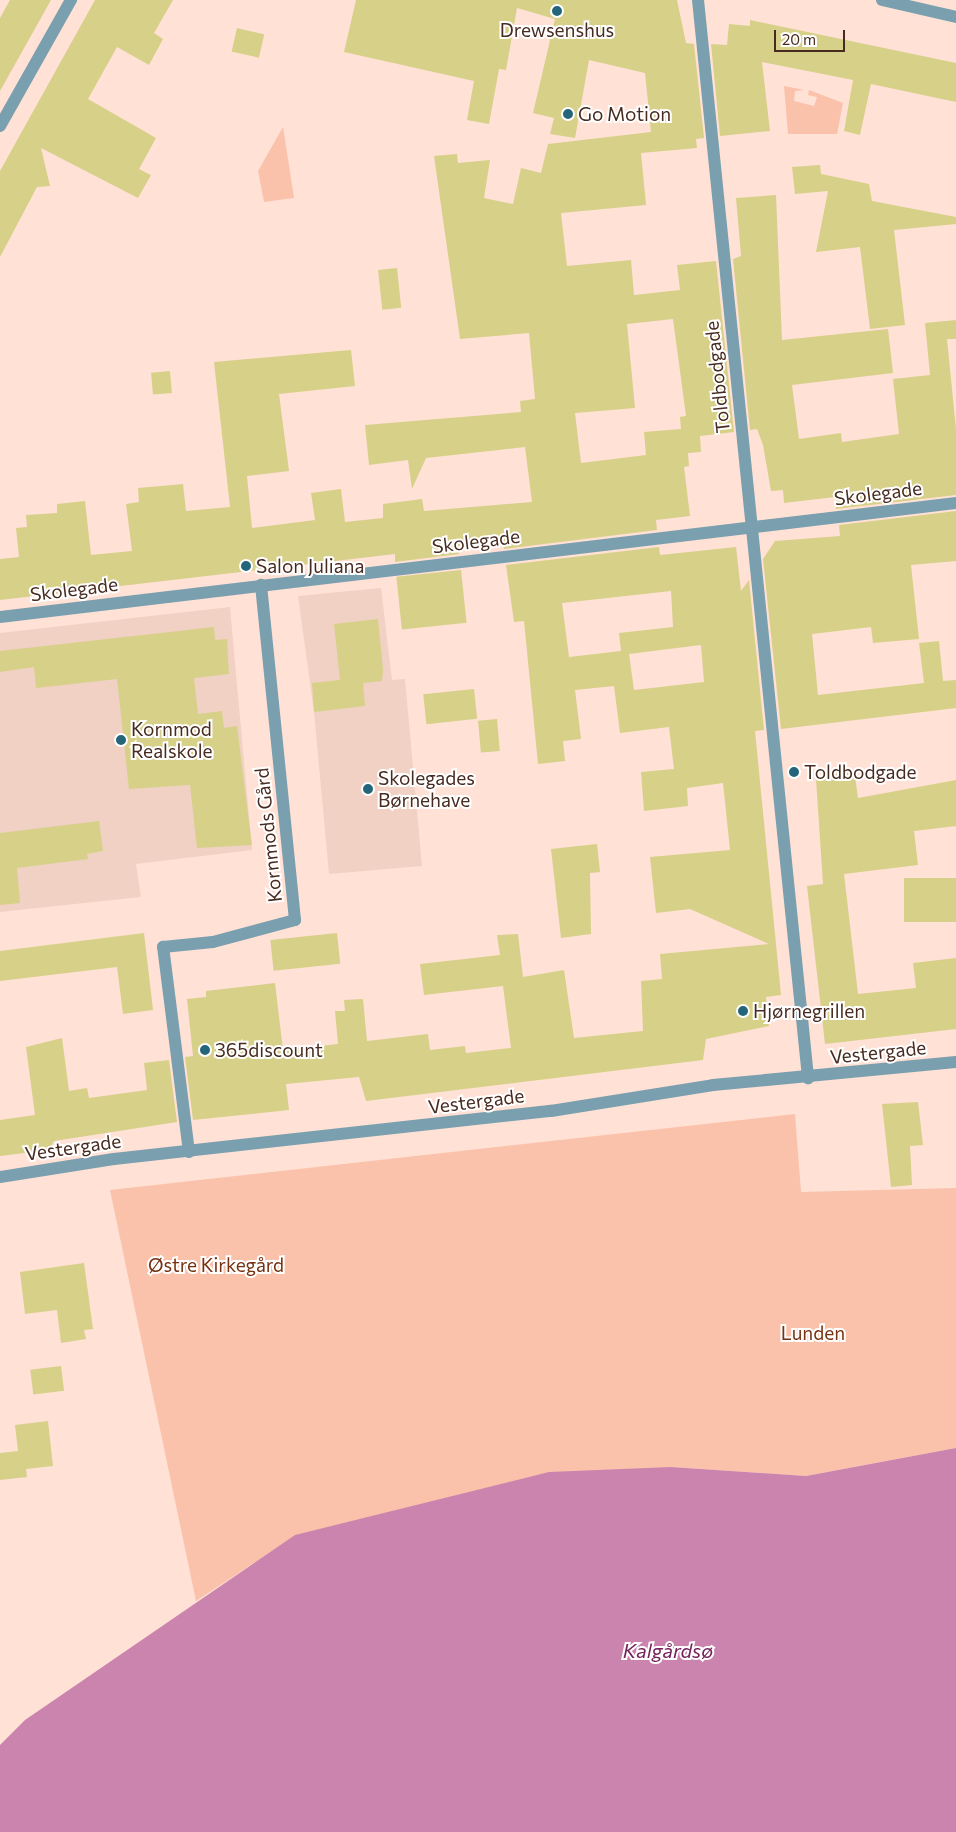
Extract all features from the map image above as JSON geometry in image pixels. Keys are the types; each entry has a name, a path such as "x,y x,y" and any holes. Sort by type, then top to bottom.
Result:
{"street":[{"path":"0,126 71,0"},
{"name":"Toldbodgade","path":"698,0 750,527 808,1078"},
{"path":"882,0 956,17"},
{"name":"Skolegade","path":"0,617 956,503"},
{"name":"Kornmods Gård","path":"189,1152 163,947 213,942 295,920 260,585"},
{"name":"Vestergade","path":"0,1177 189,1152 550,1111 714,1085 808,1078 956,1062"}],"shaded area":[{"name":"Skolegades Børnehave","path":"381,588 392,680 405,679 422,866 329,874 314,712 298,596"},
{"name":"Kornmod Realskole","path":"230,607 252,850 136,864 141,897 0,912 0,633"}],"green space":[{"path":"784,86 804,90 795,91 794,101 814,106 817,97 808,95 809,90 843,103 837,134 788,134"},
{"path":"283,127 294,198 264,202 258,171"},
{"name":"Lunden","path":"795,1114 801,1192 956,1188 956,1448 806,1476 671,1467 296,1535 196,1601 110,1190"}],"water":[{"name":"Kalgårdsø","path":"956,1448 956,1832 0,1832 0,1745 25,1720 295,1535 549,1472 671,1467 806,1476"}],"building":[{"path":"10,0 51,0 0,91 0,18"},
{"path":"95,0 173,0 154,33 163,39 149,65 117,47 88,99 156,138 139,169 151,175 138,198 41,148 50,186 37,187 0,257 0,171"},
{"path":"356,0 677,0 686,43 694,44 704,138 696,139 697,148 641,153 646,205 561,213 567,266 631,260 634,295 680,290 677,265 716,261 734,432 700,436 701,452 688,453 689,466 684,467 690,516 656,520 657,530 504,549 503,541 458,546 459,554 395,562 395,554 0,600 0,559 19,557 16,528 27,527 26,515 57,513 57,504 85,501 91,555 132,551 126,504 139,502 138,488 183,484 186,511 230,507 214,362 351,350 355,386 279,394 289,471 247,476 252,528 315,520 311,493 341,489 345,522 383,518 383,504 422,499 424,511 532,502 525,447 426,458 412,489 408,460 369,465 365,425 521,412 520,401 535,399 529,333 460,339 434,156 457,154 458,163 490,160 484,198 513,204 521,168 541,173 548,144 651,132 645,73 589,60 575,138 550,134 554,118 533,113 555,19 517,8 506,70 499,69 489,124 467,120 474,81 344,52","holes":["673,319 686,416 680,417 681,429 644,432 646,455 581,463 575,413 635,408 627,324"]},
{"path":"750,20 956,63 956,102 871,84 860,135 844,131 853,80 762,62 770,131 720,136 711,44 727,45 729,24 750,26"},
{"path":"237,28 264,34 259,58 232,51"},
{"path":"820,165 821,174 869,184 872,201 956,217 956,224 894,230 905,325 870,329 860,247 816,252 828,191 795,194 792,167"},
{"path":"776,195 782,340 888,329 893,373 792,385 799,439 841,433 842,442 899,434 893,379 930,375 925,323 956,320 956,339 947,339 956,429 956,495 836,509 835,497 784,503 783,490 771,491 763,445 757,429 750,430 733,259 741,256 736,198"},
{"path":"397,268 401,308 382,310 378,270"},
{"path":"170,371 172,393 153,395 151,373"},
{"path":"956,511 956,561 911,565 919,639 873,643 871,627 812,634 818,695 924,683 919,643 939,641 943,681 956,680 956,708 781,729 763,559 775,541 840,536 839,525"},
{"path":"659,547 660,555 736,547 741,591 749,580 764,730 755,731 781,995 766,997 769,1026 706,1039 703,1060 366,1101 359,1077 286,1084 289,1110 193,1120 185,1057 193,1056 187,999 206,997 206,991 275,983 283,1050 338,1044 335,1011 345,1011 344,1000 363,999 367,1041 428,1034 430,1050 465,1046 466,1053 511,1048 503,986 424,995 420,964 500,955 497,935 518,934 523,977 564,970 574,1038 643,1031 641,981 662,979 660,954 769,944 690,909 656,913 650,857 730,850 723,783 687,788 688,806 644,811 641,772 674,769 669,727 620,733 614,686 575,690 581,739 563,741 565,761 538,764 524,621 514,622 506,565","holes":["671,591 673,627 619,633 621,651 569,657 562,603","701,645 704,682 634,690 629,654"]},
{"path":"461,570 467,623 402,630 396,577"},
{"path":"378,619 383,670 382,681 363,683 365,706 314,712 312,683 340,680 334,624"},
{"path":"214,627 215,640 227,639 229,674 194,678 198,714 222,711 224,728 237,726 252,845 197,848 190,785 129,789 117,679 36,688 34,667 0,672 0,651"},
{"path":"474,689 477,719 426,724 423,694"},
{"path":"497,719 500,751 481,753 478,721"},
{"path":"854,769 858,798 956,780 956,826 914,831 918,865 844,874 858,994 916,988 913,963 956,958 956,1029 825,1044 807,886 823,884 816,779"},
{"path":"99,821 103,851 87,854 88,859 17,868 20,903 0,905 0,833"},
{"path":"597,844 600,872 590,873 591,934 561,938 551,849"},
{"path":"904,878 956,878 956,922 904,922"},
{"path":"144,933 153,1010 123,1014 117,967 0,981 0,951"},
{"path":"337,933 340,964 274,971 270,940"},
{"path":"62,1038 69,1091 87,1088 89,1098 147,1090 144,1063 169,1060 177,1122 54,1141 49,1150 0,1156 0,1120 35,1115 26,1047"},
{"path":"918,1102 923,1145 910,1146 912,1185 891,1187 882,1104"},
{"path":"84,1263 93,1329 84,1330 86,1339 61,1343 57,1310 25,1314 20,1272"},
{"path":"61,1366 64,1391 33,1395 30,1370"},
{"path":"48,1421 53,1466 26,1469 27,1477 0,1480 0,1453 18,1451 15,1425"}],"place":[{"name":"Drewsenshus","path":"557,11"},
{"name":"Go Motion","path":"568,114"},
{"name":"Salon Juliana","path":"246,566"},
{"name":"Kornmod Realskole","path":"121,740"},
{"name":"Toldbodgade","path":"794,772"},
{"name":"Skolegades Børnehave","path":"368,789"},
{"name":"Hjørnegrillen","path":"743,1011"},
{"name":"365discount","path":"205,1050"}],"park label":[{"name":"Østre Kirkegård","path":"216,1265"}]}
